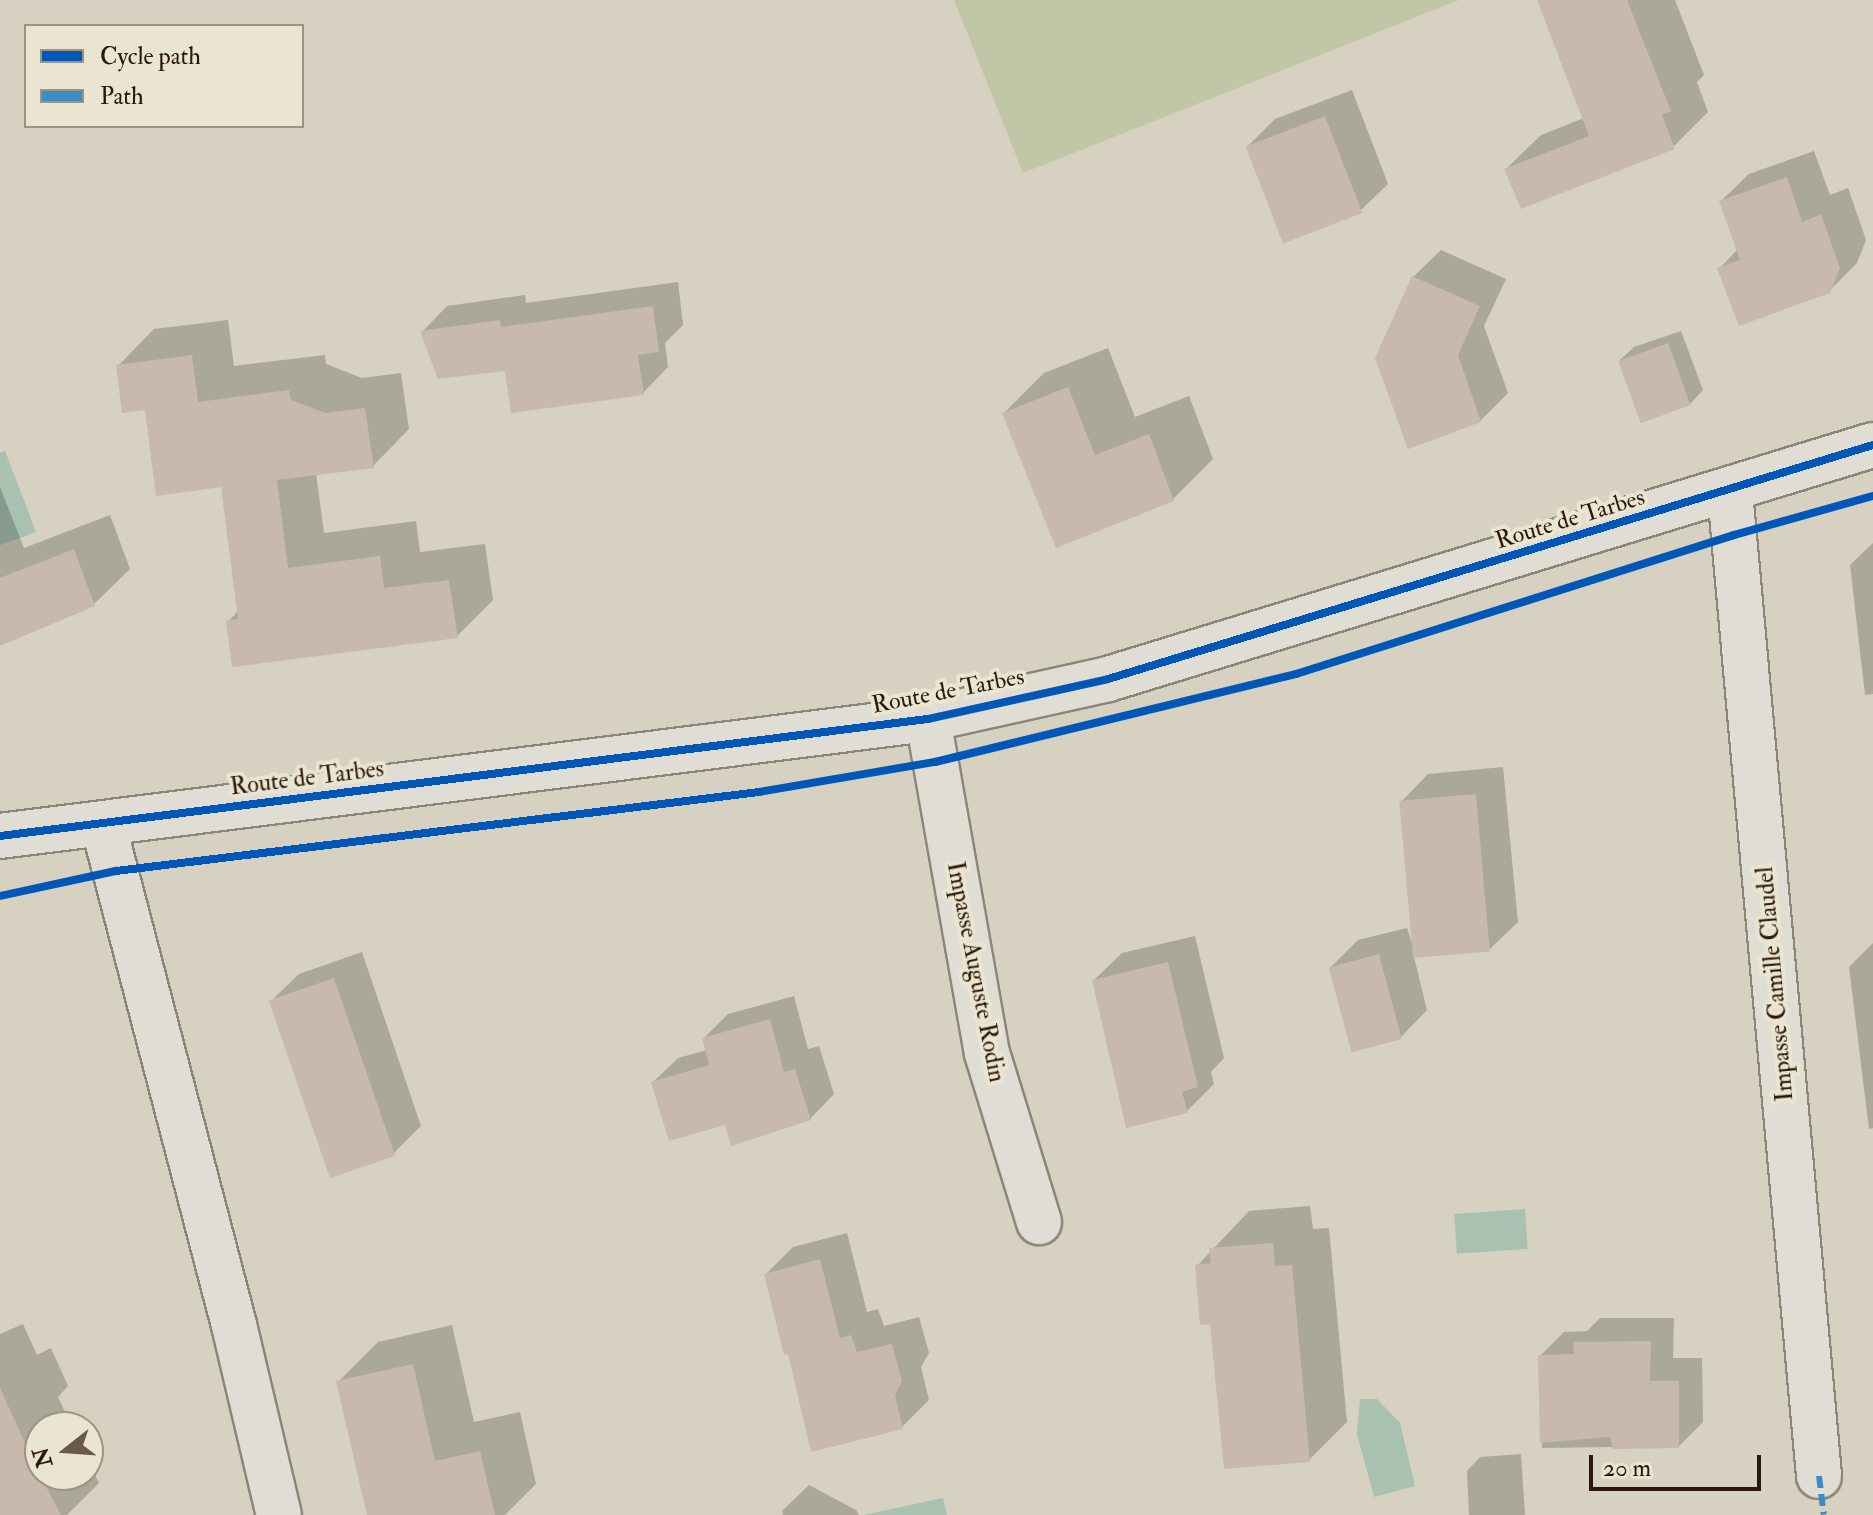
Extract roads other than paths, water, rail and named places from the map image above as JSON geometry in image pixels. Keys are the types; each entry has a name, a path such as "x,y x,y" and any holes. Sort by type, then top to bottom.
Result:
{"street":[{"name":"Route de Tarbes","path":"0,836 928,719 1108,679 1730,492 1873,445"},
{"name":"Impasse Camille Claudel","path":"1730,492 1819,1476"},
{"name":"Impasse Auguste Rodin","path":"928,719 987,1053 1039,1222"},
{"path":"103,824 234,1325 279,1515"}]}
